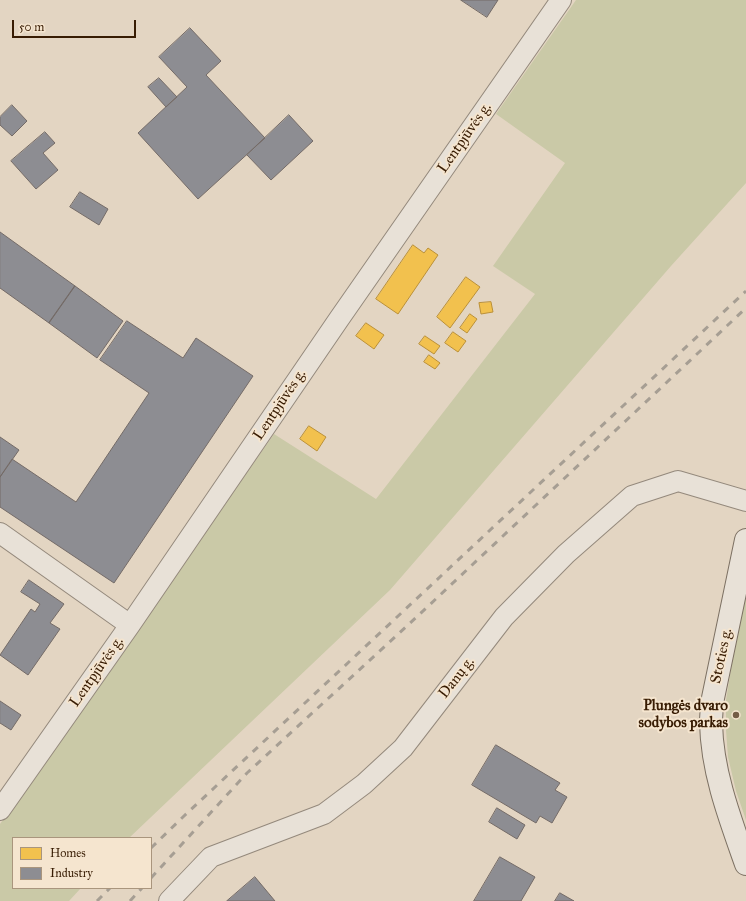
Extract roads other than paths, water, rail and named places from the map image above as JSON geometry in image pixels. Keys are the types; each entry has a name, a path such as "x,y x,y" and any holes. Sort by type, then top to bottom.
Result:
{"main road":[{"name":"Stoties g.","path":"746,540 713,698 711,721 716,765 725,801 746,864"}],"street":[{"name":"Lentpjūvės g.","path":"0,810 130,625 339,319 561,0"},
{"name":"Danų g.","path":"169,901 211,857 324,814 364,784 403,748 504,616 566,554 632,496 678,481 746,501"},
{"path":"0,533 130,625"}],"railway":[{"path":"152,847 746,291"},
{"path":"152,877 247,773 407,626 746,308"},
{"path":"97,901 109,889"},
{"path":"130,901 141,889"}],"place":[{"name":"Plungės dvaro sodybos parkas","path":"736,715"}]}
